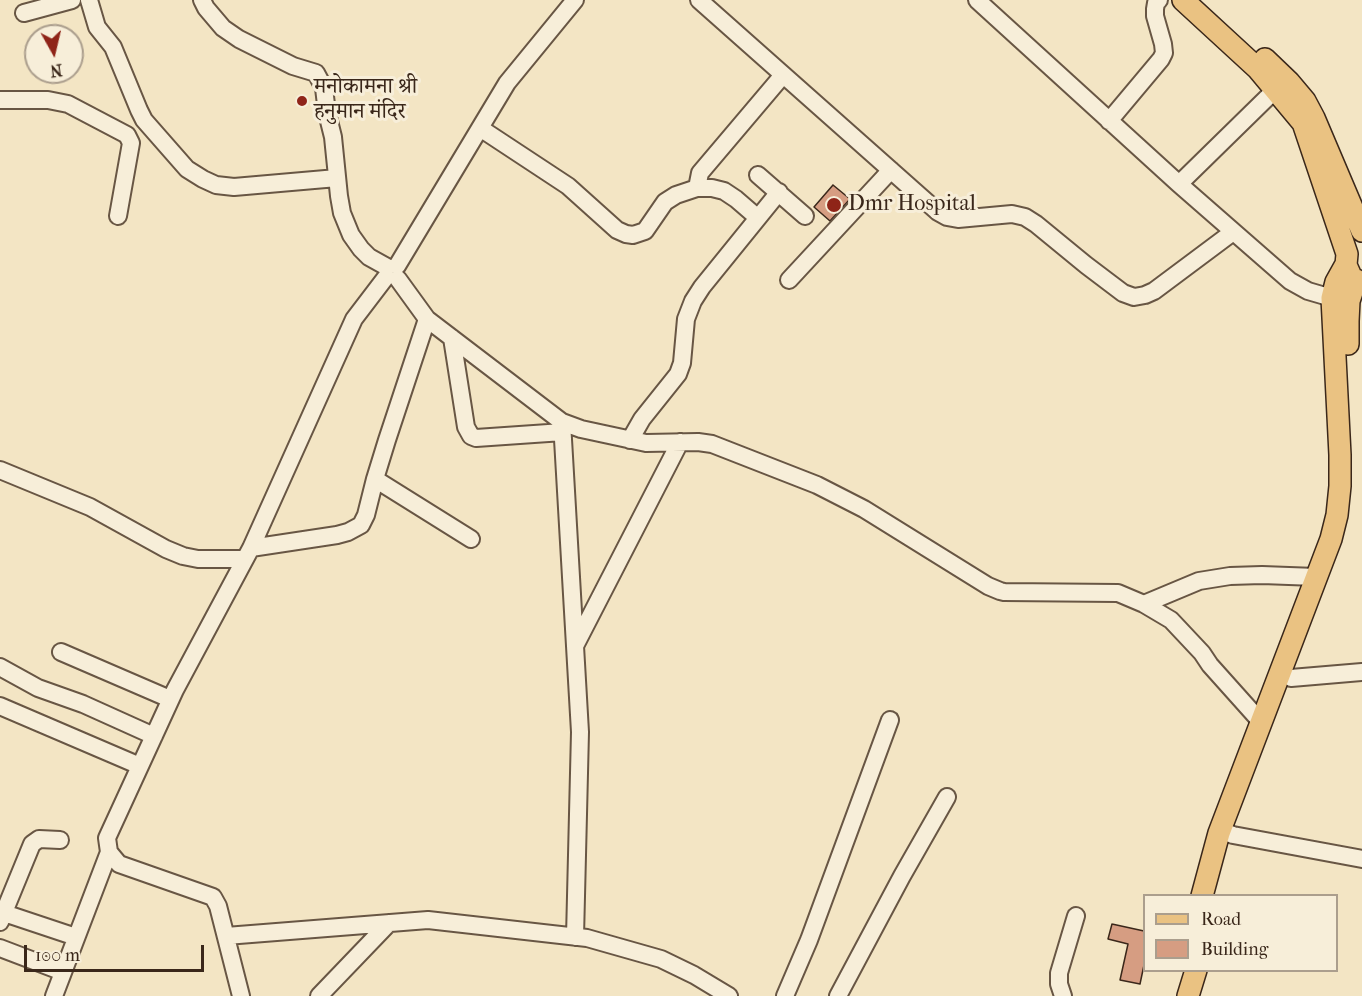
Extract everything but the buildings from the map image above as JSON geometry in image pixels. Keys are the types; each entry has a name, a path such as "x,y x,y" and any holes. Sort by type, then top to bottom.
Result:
{"main road":[{"path":"1183,0 1258,69 1303,123 1355,265 1348,321 1353,474 1346,527 1236,822 1226,832 1216,894"},
{"path":"1204,0 1289,82 1305,101 1362,231"},
{"path":"1203,894 1226,832 1261,722 1331,539 1337,515 1341,456 1332,298 1336,282 1355,265"},
{"path":"1175,996 1181,972"},
{"path":"1188,996 1195,972"}],"street":[{"path":"24,14 72,0"},
{"path":"89,0 97,27 113,47 144,120 187,169 216,185 234,186 337,178"},
{"path":"202,0 223,28 239,39 293,66 316,73 324,88 333,137 342,213 351,236 369,257 392,272 428,319 563,427 580,732 575,937"},
{"path":"54,996 109,852 107,838 171,699 248,553 354,319 392,272 507,83 575,0"},
{"path":"699,0 938,212 947,217 958,219 1012,214 1025,217 1123,293 1134,297 1154,291 1233,232"},
{"path":"977,0 1179,184 1290,281 1308,291 1332,298"},
{"path":"1109,121 1161,59 1164,52 1155,16 1156,3 1159,0"},
{"path":"697,188 700,173 783,75"},
{"path":"1179,184 1275,90"},
{"path":"0,100 48,100 68,104 127,135 131,143 118,216"},
{"path":"480,128 568,186 617,230 626,234 633,235 645,231 665,202 676,195 697,188 724,191 758,218"},
{"path":"789,280 891,170"},
{"path":"758,175 805,216"},
{"path":"630,440 642,419 678,374 682,363 686,319 693,301 779,192"},
{"path":"0,470 90,507 166,549 198,559 248,553 337,536 361,525 366,515 375,479 428,319"},
{"path":"452,338 466,427 471,436 476,438 563,427 646,443 712,444 817,485 864,509 988,586 1000,591 1118,593 1144,604 1171,620 1261,722"},
{"path":"575,645 680,442"},
{"path":"375,479 471,539"},
{"path":"1144,604 1199,581 1230,576 1316,577"},
{"path":"61,652 171,699"},
{"path":"0,667 38,688 83,704 154,736"},
{"path":"1291,678 1360,673"},
{"path":"0,706 140,766"},
{"path":"792,994 809,940 890,720"},
{"path":"838,996 947,797"},
{"path":"1226,832 1362,859"},
{"path":"60,840 39,839 32,844 2,917 76,937"},
{"path":"109,852 120,864 213,897 219,906 241,996"},
{"path":"1063,996 1059,984 1059,973 1076,916"},
{"path":"226,936 428,920 587,938 661,959 729,996"},
{"path":"319,996 389,923"},
{"path":"0,948 63,972"}],"place":[{"name":"मनोकामना श्री हनुमान मंदिर","path":"302,101"},
{"name":"Dmr Hospital","path":"834,205"}]}
